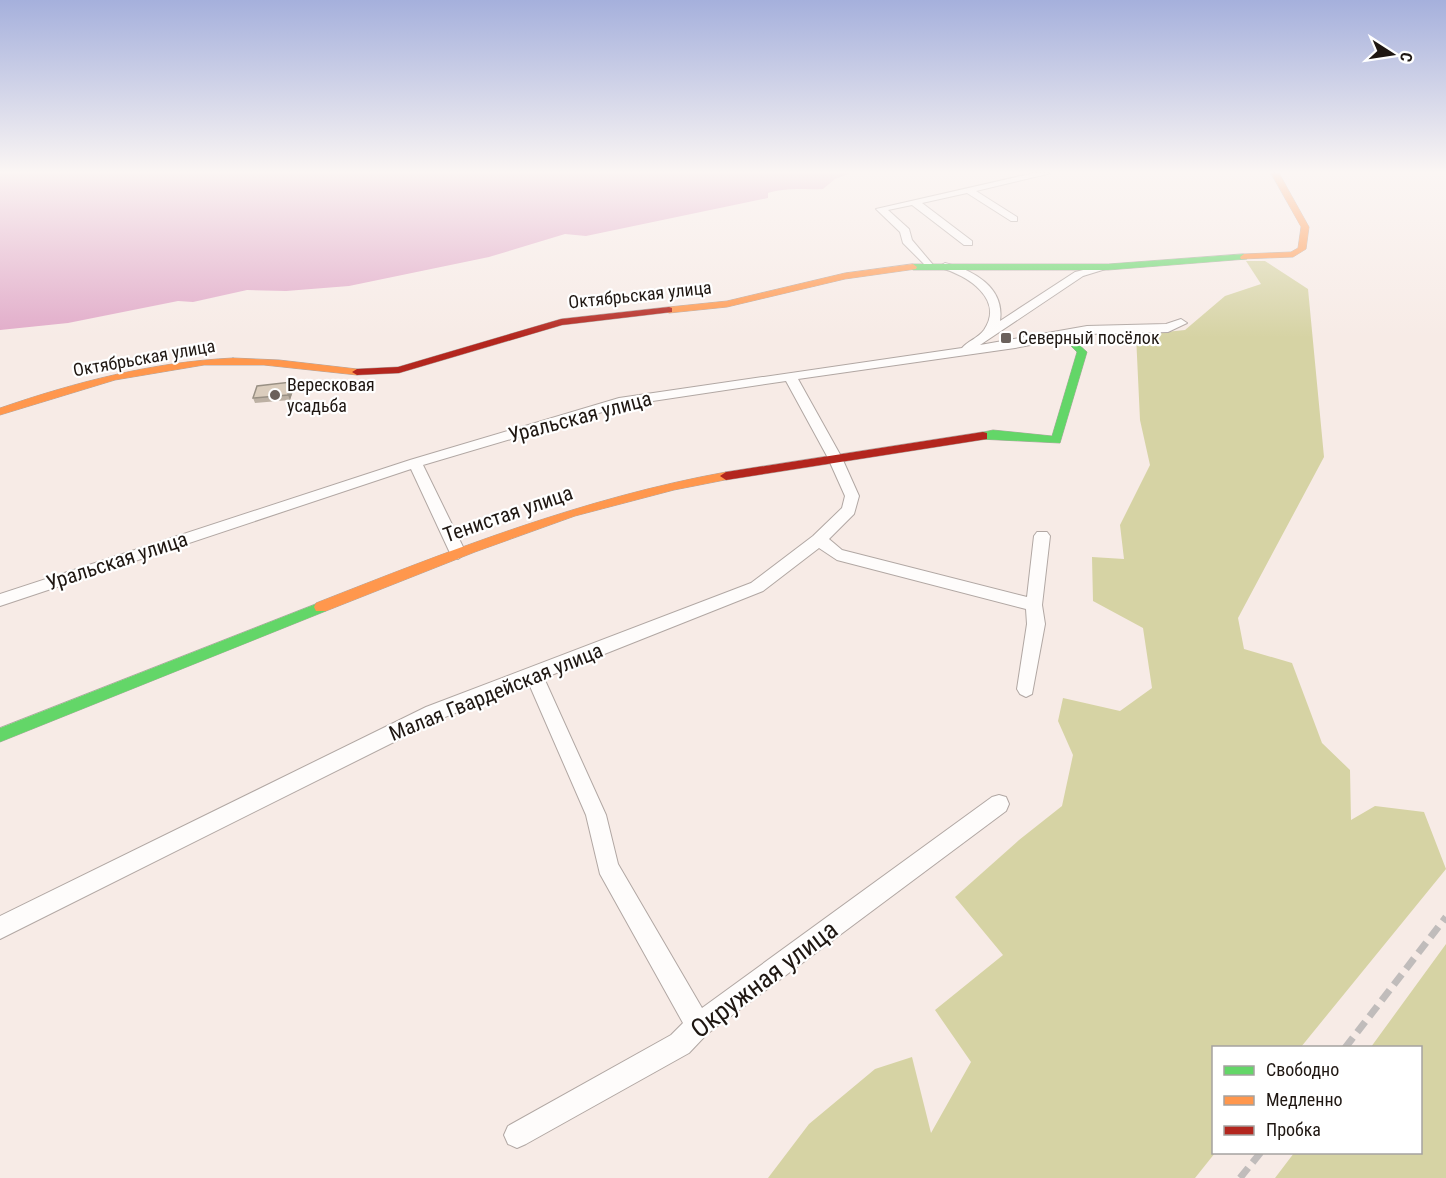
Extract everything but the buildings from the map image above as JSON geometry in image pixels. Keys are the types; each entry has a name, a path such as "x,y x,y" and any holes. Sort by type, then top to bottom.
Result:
{"street":[{"path":"902,228 905,231 907,241 929,266"},
{"path":"948,228 968,243"},
{"name":"Октябрьская улица","path":"0,412 45,396 110,379 201,363 235,361 358,372 399,370 561,322 727,304 845,276 902,267 1108,267 1170,260 1293,254 1302,249 1305,228"},
{"path":"945,266 969,275 992,296 997,306 997,317 987,335"},
{"path":"962,350 1079,274 1108,267"},
{"name":"Уральская улица","path":"0,600 415,463 624,401 1087,330 1168,328 1181,322"},
{"name":"Тенистая улица","path":"0,735 458,553 571,513 683,483 993,434 1056,440 1082,352 1065,335"},
{"name":"Малая Гвардейская улица","path":"0,928 434,713 757,587 819,540 849,510 852,496 835,458 790,377"},
{"path":"415,463 458,553"},
{"path":"1026,689 1036,624 1034,605 1042,536"},
{"path":"819,540 837,554 1034,605"},
{"path":"533,674 596,815 609,867 698,1025"},
{"name":"Окружная улица","path":"517,1135 680,1044 698,1025 999,804"}],"shaded area":[{"path":"0,228 624,228 586,236 565,234 489,257 349,286 286,291 247,290 193,302 178,301 68,323 0,330"},
{"path":"1246,261 1265,261 1308,289 1324,457 1238,618 1244,649 1292,663 1322,743 1350,770 1351,820 1375,806 1424,812 1446,869 1302,1046 1212,1046 1212,1154 1214,1154 1195,1178 768,1178 809,1124 875,1069 912,1057 931,1133 971,1062 935,1010 1003,955 955,897 1019,840 1062,806 1073,755 1058,721 1063,698 1120,711 1152,688 1143,628 1093,601 1092,557 1124,559 1120,525 1150,465 1140,420 1136,335 1185,330 1225,296 1261,284"},
{"path":"1446,944 1446,1178 1275,1178 1293,1154 1422,1154 1422,1046 1372,1046"}],"railway":[{"path":"1347,1046 1446,917"},
{"path":"1240,1178 1259,1154"}],"traffic: fast":[{"path":"913,267 1108,267 1244,257"},
{"path":"983,436 993,434 1056,440 1082,352 1065,335"},
{"path":"0,735 321,607"}],"traffic: slow":[{"path":"1244,257 1293,254 1302,249 1305,228"},
{"path":"669,310 727,304 845,276 913,267"},
{"path":"0,412 56,393 115,377 204,362 264,362 357,372"},
{"path":"321,607 470,548 571,513 622,498 726,476"}],"traffic: jam":[{"path":"357,372 399,370 561,322 669,310"},
{"path":"726,476 983,436"}],"place":[{"name":"Северный посёлок","path":"1006,338"},
{"name":"Вересковая усадьба","path":"275,395"}]}
